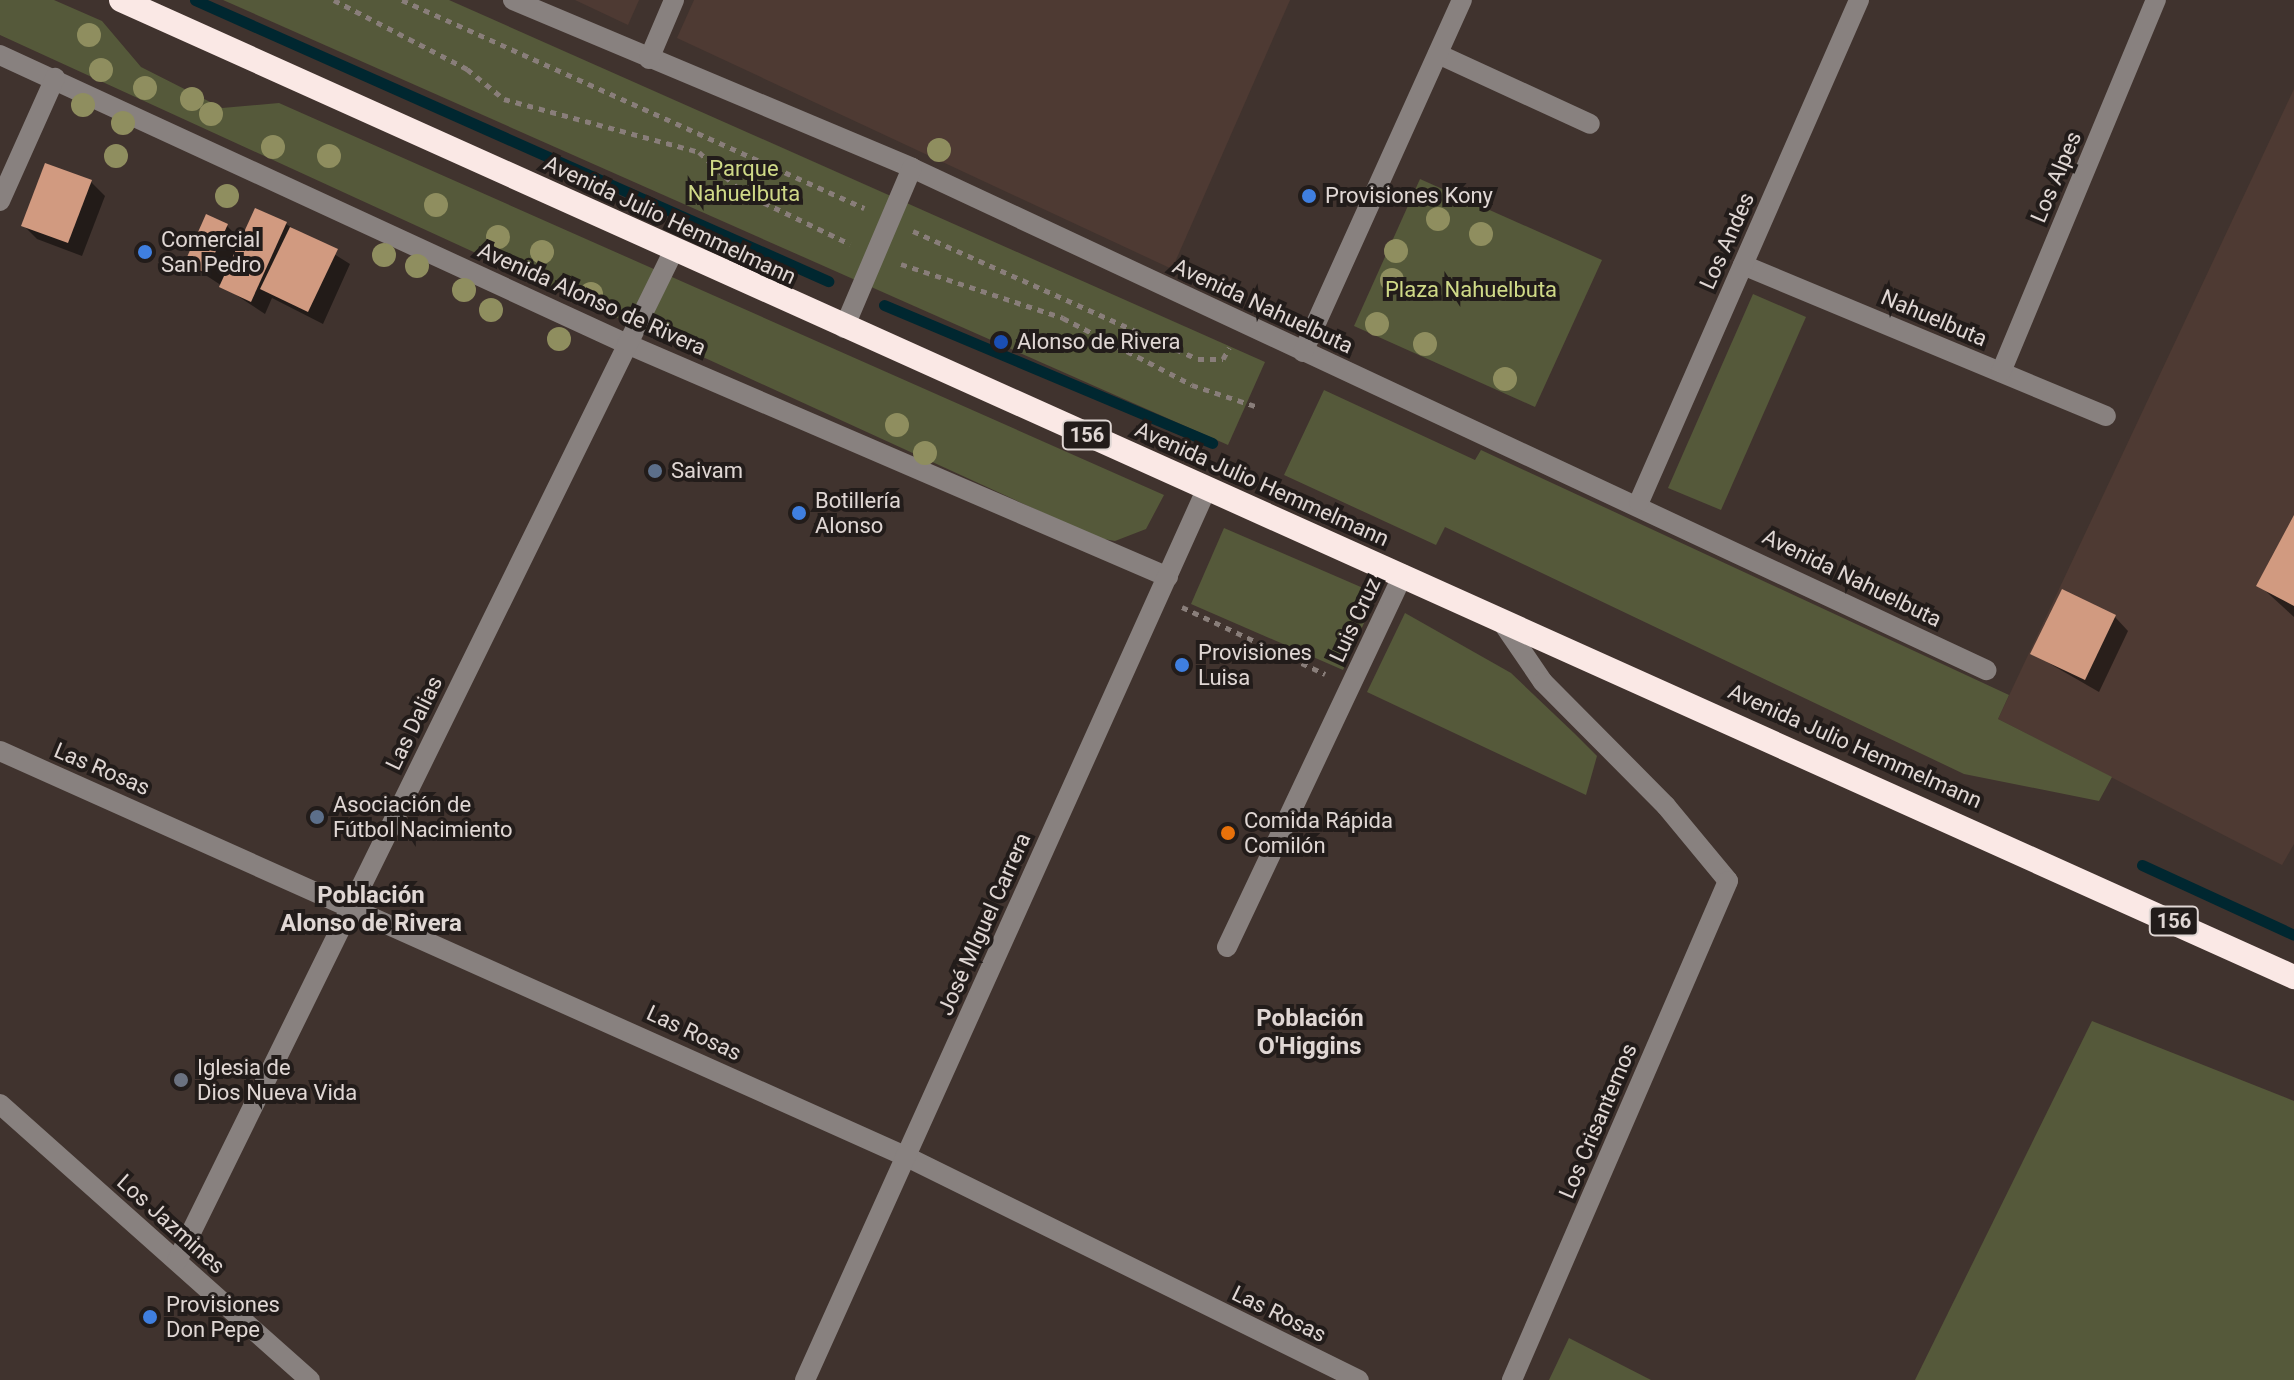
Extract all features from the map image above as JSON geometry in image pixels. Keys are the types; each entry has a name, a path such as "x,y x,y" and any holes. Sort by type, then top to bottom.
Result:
{"highway":[{"name":"Avenida Julio Hemmelmann","path":"121,0 844,328 1497,616 2294,977"}],"street":[{"name":"Avenida Nahuelbuta","path":"513,0 912,168 1303,352 1639,502 1986,670"},
{"path":"649,59 674,0"},
{"path":"1303,352 1462,0"},
{"name":"Los Andes","path":"1639,502 1859,0"},
{"name":"Los Alpes","path":"2001,372 2156,0"},
{"path":"1438,54 1590,124"},
{"name":"Avenida Alonso de Rivera","path":"0,55 627,344 1168,577"},
{"path":"0,201 55,78"},
{"path":"844,328 912,168"},
{"name":"Las Dalias","path":"177,1261 674,250"},
{"name":"Nahuelbuta","path":"1743,265 2106,416"},
{"name":"José MIguel Carrera","path":"805,1380 1207,488"},
{"name":"Luis Cruz","path":"1227,947 1403,575"},
{"name":"Los Crisantemos","path":"1497,616 1543,682 1666,806 1728,881 1512,1380"},
{"name":"Las Rosas","path":"0,751 353,904 905,1156 1359,1380"},
{"name":"Los Jazmines","path":"0,1104 310,1380"}],"path":[{"path":"334,0 467,69 504,99 699,152 742,192 874,253 1063,318 1192,385 1258,407"},
{"path":"402,0 1198,359 1223,359 1241,323"},
{"path":"1159,597 1351,686"}],"shaded area":[{"path":"575,0 639,0 628,25"},
{"path":"694,0 1290,0 1172,269 677,38"},
{"path":"2294,89 2294,844 2282,865 1998,719"}],"green space":[{"path":"0,0 54,0 102,21 141,67 222,108 279,103 1164,495 1146,529 1115,541 1098,538 0,35"},
{"name":"Parque Nahuelbuta","path":"223,0 449,0 1265,362 1228,445"},
{"name":"Plaza Nahuelbuta","path":"1420,179 1602,260 1535,407 1354,326"},
{"path":"1753,294 1806,317 1721,510 1668,488"},
{"path":"1324,390 1475,460 1481,450 2009,695 1998,719 2112,777 2099,801 1964,774 1445,527 1436,545 1284,475"},
{"path":"1224,528 1377,594 1343,670 1191,604"},
{"path":"1405,613 1511,673 1597,756 1586,795 1367,692"},
{"path":"2092,1021 2294,1101 2294,1380 1915,1380"},
{"path":"1569,1338 1651,1380 1549,1380"}],"building":[{"path":"45,163 92,180 68,243 21,226"},
{"path":"255,208 287,222 251,302 219,287"},
{"path":"206,214 228,224 206,273 184,264"},
{"path":"290,227 338,249 308,312 260,289"},
{"path":"2294,515 2294,606 2256,586"},
{"path":"2062,589 2116,615 2085,680 2030,654"}],"waterway":[{"path":"195,0 828,281"},
{"path":"884,305 1212,443"},
{"path":"2142,865 2294,935"}],"place":[{"name":"Provisiones Kony","path":"1309,196"},
{"name":"Comercial San Pedro","path":"145,252"},
{"name":"Alonso de Rivera","path":"1001,342"},
{"name":"Saivam","path":"655,471"},
{"name":"Botillería Alonso","path":"799,513"},
{"name":"Provisiones Luisa","path":"1182,665"},
{"name":"Asociación de Fútbol Nacimiento","path":"317,817"},
{"name":"Comida Rápida Comilón","path":"1228,833"},
{"name":"Iglesia de Dios Nueva Vida","path":"181,1080"},
{"name":"Provisiones Don Pepe","path":"150,1317"}],"district":[{"name":"Población Alonso de Rivera","path":"371,910"},
{"name":"Población O'Higgins","path":"1310,1033"}]}
